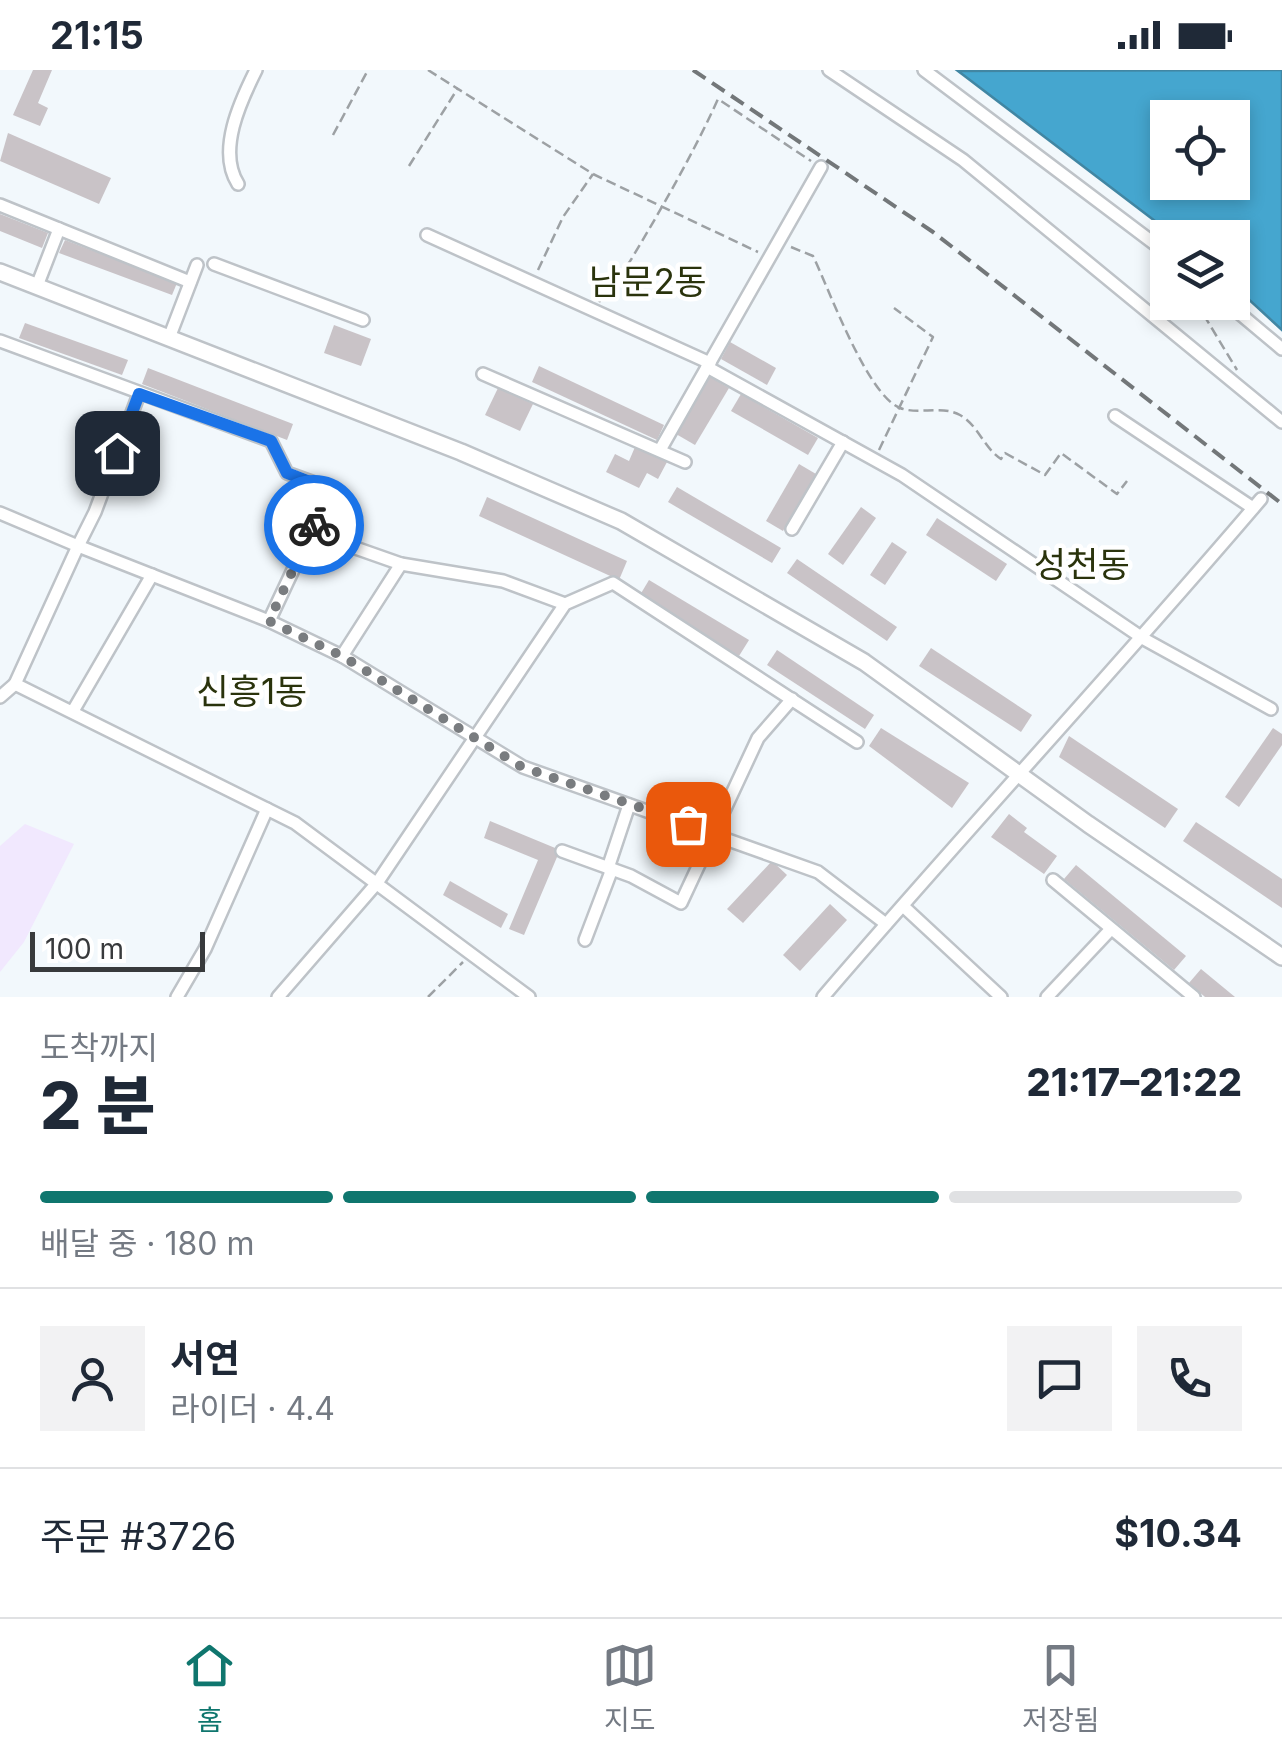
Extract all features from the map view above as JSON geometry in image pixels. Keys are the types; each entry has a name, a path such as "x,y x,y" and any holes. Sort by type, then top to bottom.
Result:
{"main road":[{"path":"0,272 461,452 621,521 864,662 1282,957"}],"street":[{"path":"238,184 228,156 234,126 256,70"},
{"path":"829,70 963,160 1282,422"},
{"path":"924,70 1150,240"},
{"path":"660,450 821,167"},
{"path":"0,205 190,282"},
{"path":"37,286 59,229"},
{"path":"428,235 708,365 962,514 1144,639 1271,709"},
{"path":"214,264 363,320"},
{"path":"169,338 197,265"},
{"path":"1247,320 1282,349"},
{"path":"0,341 271,441 287,473 331,490 269,621"},
{"path":"483,374 685,462"},
{"path":"0,697 15,684 78,546 139,394"},
{"path":"823,997 1018,774 1144,639 1258,504 1115,416"},
{"path":"792,529 843,442"},
{"path":"0,513 269,621 342,656 522,767 818,872 886,924"},
{"path":"310,532 401,564 503,581 565,604"},
{"path":"342,656 401,564"},
{"path":"73,711 152,575"},
{"path":"278,997 377,883 565,604 613,583 857,742"},
{"path":"15,684 295,823 530,997"},
{"path":"562,851 610,868 681,903 717,833 758,738 792,699"},
{"path":"585,940 629,804"},
{"path":"176,997 204,949 267,808"},
{"path":"1053,880 1194,997"},
{"path":"903,906 1001,997"},
{"path":"1048,997 1112,929"}],"path":[{"path":"332,134 368,70"},
{"path":"428,70 594,174 769,257"},
{"path":"409,166 458,88"},
{"path":"594,310 631,260 658,207 689,162 718,100 821,167"},
{"path":"533,281 563,217 594,174"},
{"path":"778,242 813,256 880,390 900,408 956,412 969,422 985,448 1001,459 1005,453 1045,475 1061,453 1117,494 1127,481"},
{"path":"874,460 932,338 894,308"},
{"path":"1207,320 1254,398"},
{"path":"428,997 472,954"}],"shaded area":[{"path":"25,824 74,844 24,942 0,972 0,846"}],"water":[{"path":"1282,70 1282,330 1250,301 1250,220 1154,220 958,71"}],"building":[{"path":"33,70 52,70 38,103 48,108 40,126 13,115"},
{"path":"8,133 111,178 99,204 0,161"},
{"path":"0,214 48,233 42,248 0,231"},
{"path":"65,240 177,283 172,295 59,253"},
{"path":"25,323 128,360 122,375 19,338"},
{"path":"334,325 371,339 361,366 324,353"},
{"path":"730,342 776,368 767,385 721,359"},
{"path":"539,366 664,425 657,440 532,382"},
{"path":"148,368 293,424 287,440 142,384"},
{"path":"710,377 729,388 695,445 676,434"},
{"path":"498,388 533,404 520,431 485,415"},
{"path":"741,394 818,438 808,455 731,411"},
{"path":"635,447 667,462 658,479 647,473 639,488 606,472 615,454 629,461"},
{"path":"799,464 816,474 783,531 766,521"},
{"path":"677,487 781,548 772,563 668,502"},
{"path":"487,497 627,561 619,580 479,516"},
{"path":"861,507 876,518 843,565 828,554"},
{"path":"937,518 1007,564 996,581 926,535"},
{"path":"892,542 907,552 885,585 870,575"},
{"path":"797,559 897,627 887,641 787,573"},
{"path":"649,580 749,640 739,656 640,595"},
{"path":"931,648 1032,715 1021,732 919,666"},
{"path":"777,650 874,715 865,729 767,665"},
{"path":"881,728 969,783 952,808 869,746"},
{"path":"1273,728 1282,734 1282,745 1239,807 1225,797"},
{"path":"1069,736 1178,809 1165,828 1059,757"},
{"path":"1009,814 1027,828 1024,832 1057,856 1044,874 991,837"},
{"path":"490,821 560,850 524,935 509,929 538,860 484,838"},
{"path":"1196,822 1282,879 1282,908 1183,841"},
{"path":"772,861 787,875 743,923 727,909"},
{"path":"1076,865 1186,956 1174,970 1064,879"},
{"path":"450,881 508,914 501,928 443,895"},
{"path":"830,904 847,920 800,971 783,955"},
{"path":"1201,969 1235,997 1205,997 1189,983"}],"railway":[{"path":"693,70 933,232 1282,504"}],"way so far":[{"path":"314,525 269,621 342,656 522,767 688,824"}],"district":[{"name":"남문2동","path":"648,281"},
{"name":"성천동","path":"1082,564"},
{"name":"신흥1동","path":"252,691"}],"route":[{"path":"117,453 139,394 271,441 287,473 331,490 314,525"}]}
